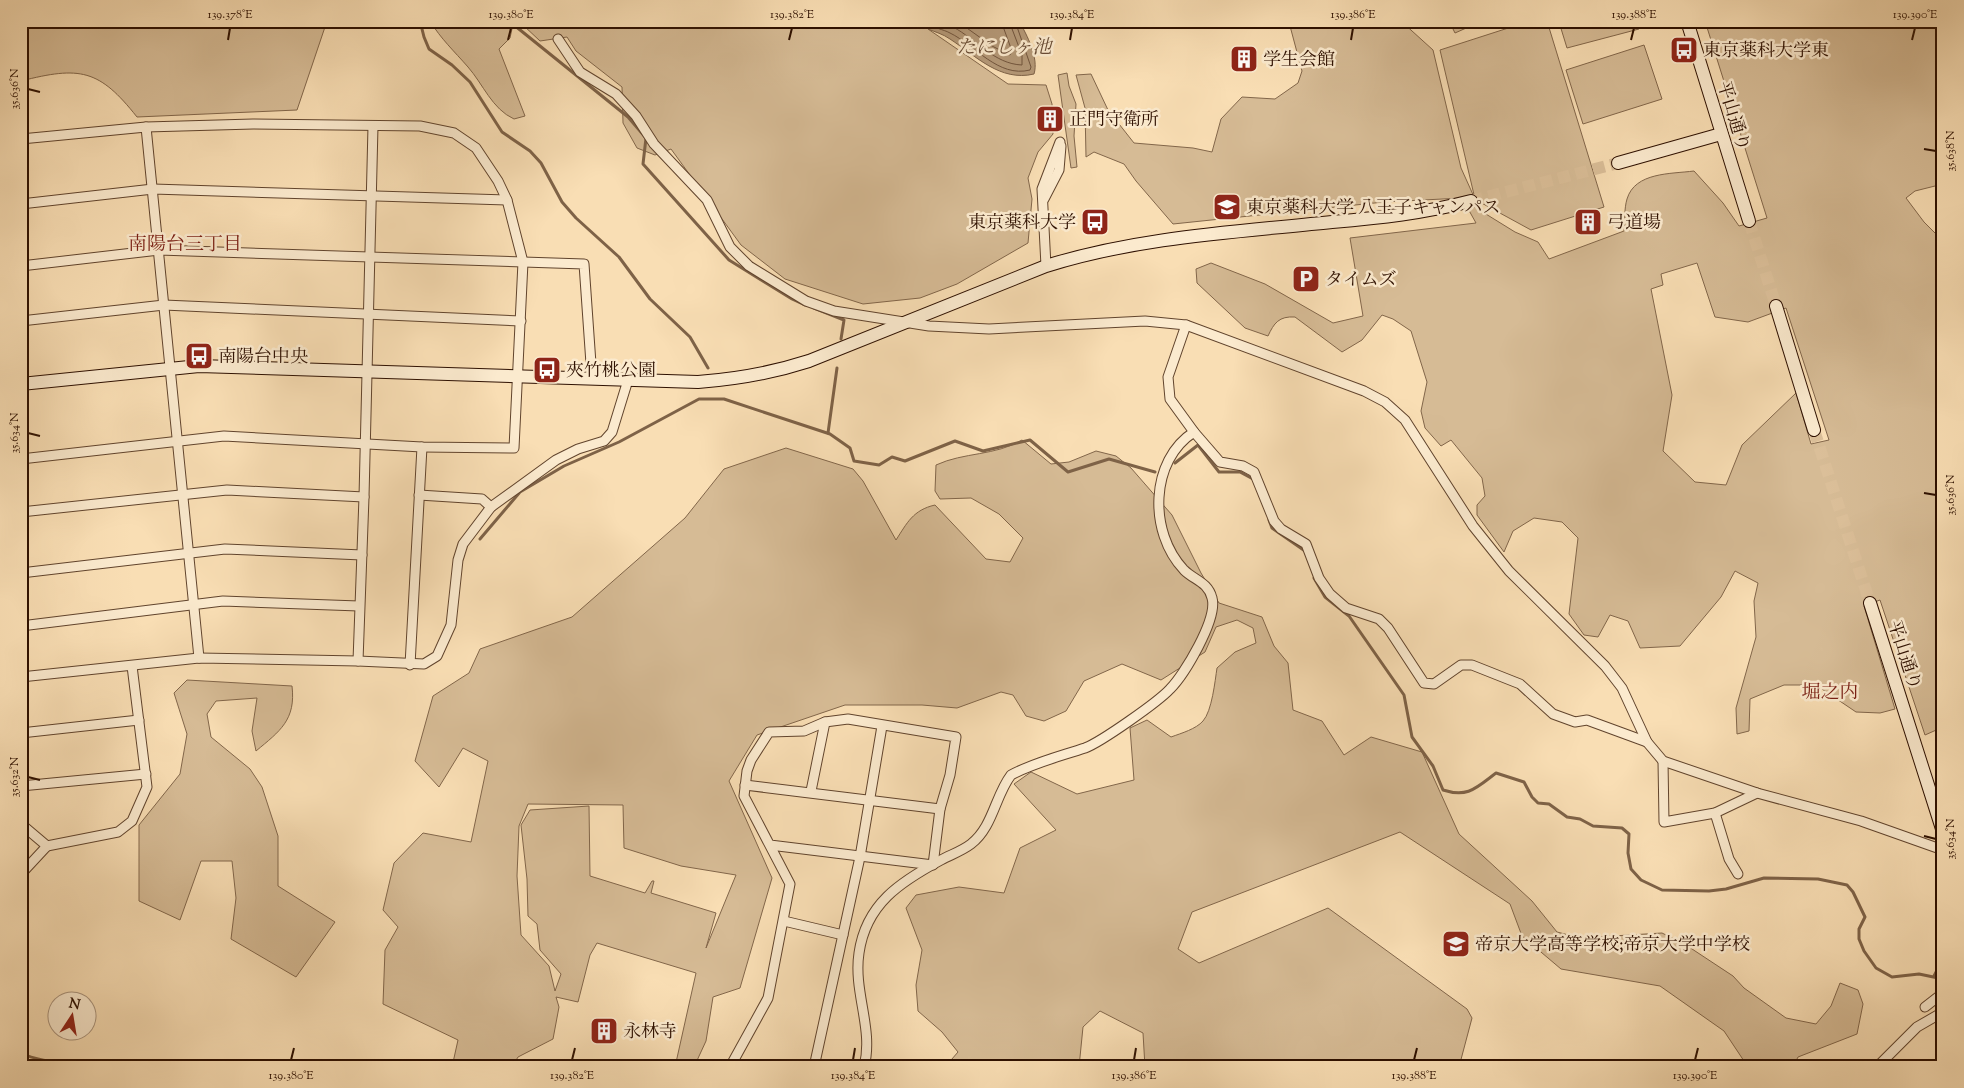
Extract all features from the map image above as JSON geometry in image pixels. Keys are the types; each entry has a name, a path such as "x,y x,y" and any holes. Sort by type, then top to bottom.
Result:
{"street":[{"name":"平山通り","path":"1687,21 1749,221"},
{"path":"558,39 580,72 616,94 636,116 654,144 707,200 730,247 749,266 806,301 834,311 906,324 989,329 1145,321 1186,325 1364,391 1385,402 1405,420 1473,526 1509,571 1605,666 1622,688 1647,742 1663,761 1757,793 1825,810 1943,850"},
{"path":"21,139 146,126 253,124 420,126 454,133 476,148 498,181 507,200 523,262 514,448 422,447 224,436 21,459"},
{"path":"146,126 199,658"},
{"path":"358,661 364,497 372,126"},
{"path":"1618,163 1721,134"},
{"path":"1043,202 1058,170 1062,153 1060,142 1044,179 1043,202 1046,266"},
{"path":"21,204 153,189 370,194 507,200"},
{"path":"21,384 199,366 698,382 758,376 810,361 906,324 1046,266 1086,255 1144,243 1397,216 1471,201"},
{"path":"21,266 159,250 584,264 592,378"},
{"path":"21,321 164,305 521,321"},
{"path":"1776,306 1814,430"},
{"path":"1186,325 1168,376 1170,399 1194,432 1220,462 1243,466 1254,472 1274,522 1306,544 1319,578 1330,594 1346,608 1379,619 1388,628 1424,683 1434,684 1462,665 1472,665 1520,684 1553,714 1575,722 1587,720 1647,742"},
{"path":"21,677 199,658 424,664 437,656 451,625 458,560 463,544 491,507 556,460 578,449 604,441 612,432 628,380"},
{"path":"864,1067 868,1042 859,996 858,970 862,936 872,914 885,897 933,865 972,844 990,819 1005,783 1011,775 1086,748 1147,708 1169,690 1196,651 1213,611 1213,599 1206,585 1184,570 1170,548 1160,521 1159,500 1162,474 1170,455 1182,440 1194,432"},
{"path":"410,665 422,447"},
{"path":"21,512 227,490 364,497"},
{"path":"419,495 482,499 491,507"},
{"path":"21,573 226,549 362,555"},
{"path":"21,626 223,601 359,606"},
{"name":"平山通り","path":"1870,603 1943,832"},
{"path":"21,874 47,846 118,832 132,821 147,787 132,666"},
{"path":"730,1067 768,998 790,884 744,796 751,760 769,732 804,731 825,722 848,719 956,737 950,775 940,809 933,865"},
{"path":"21,733 139,720"},
{"path":"811,791 825,722"},
{"path":"814,1067 860,857 882,726"},
{"path":"1663,761 1664,822 1715,813 1757,793"},
{"path":"21,786 146,774"},
{"path":"745,784 940,809"},
{"path":"1715,813 1730,859 1738,874"},
{"path":"21,824 47,846"},
{"path":"770,845 933,865"},
{"path":"784,921 843,935"},
{"path":"1925,1007 1943,993"},
{"path":"1877,1067 1917,1026 1943,1012"}],"shaded area":[{"path":"21,21 327,21 297,110 137,117 111,89 87,75 74,73 59,74 21,81"},
{"path":"430,21 926,21 928,29 1008,84 1046,85 1052,104 1053,134 1038,152 1028,178 1032,199 1028,243 957,284 920,298 863,304 785,279 741,245 671,149 655,155 637,148 623,123 622,87 576,51 567,37 540,41 523,25 513,24 510,38 499,49 525,116 514,119 506,115 494,103"},
{"path":"1296,21 1401,21 1433,50 1461,168 1475,199 1440,50 1530,21 1547,21 1604,207 1531,230 1476,200 1481,211 1515,232 1538,242 1549,259 1624,231 1626,203 1631,190 1646,179 1665,174 1694,171 1723,203 1739,226 1767,218 1705,21 1943,21 1943,184 1915,191 1906,198 1924,222 1943,241 1943,674 1941,694 1943,727 1925,735 1880,600 1864,606 1895,709 1880,713 1856,712 1816,685 1784,685 1750,699 1749,731 1737,734 1736,708 1756,637 1754,601 1758,583 1735,571 1721,597 1680,646 1640,648 1628,621 1610,615 1598,637 1584,635 1569,614 1578,538 1562,522 1534,518 1513,531 1504,552 1477,515 1477,505 1485,496 1482,478 1451,440 1441,446 1425,428 1421,411 1427,382 1411,331 1393,319 1382,315 1362,340 1342,352 1295,317 1278,321 1272,327 1268,336 1245,328 1197,283 1196,269 1211,263 1265,284 1333,323 1363,316 1350,238 1476,223 1462,198 1384,202 1173,224 1124,164 1094,152 1086,157 1085,108 1076,75 1091,74 1108,110 1134,143 1193,148 1212,152 1221,119 1242,97 1275,99 1298,83 1302,71 1290,26","holes":["1697,263 1715,317 1748,322 1786,308 1829,440 1811,444 1796,393 1742,445 1726,485 1695,482 1663,451 1672,395 1651,289 1663,285 1661,274"]},
{"path":"1449,21 1482,21 1455,33"},
{"path":"1637,21 1639,29 1567,48 1559,22"},
{"path":"1644,45 1662,99 1583,124 1566,70"},
{"path":"1067,73 1069,86 1076,104 1074,136 1077,167 1071,168 1058,75"},
{"path":"1022,440 1051,464 1069,462 1096,451 1116,456 1131,468 1172,515 1201,573 1219,603 1262,617 1274,646 1288,663 1293,710 1322,721 1344,755 1371,737 1422,752 1459,834 1532,901 1557,932 1580,938 1662,933 1686,945 1733,976 1744,988 1786,1018 1816,1024 1831,1006 1840,983 1858,990 1863,1004 1857,1034 1798,1057 1793,1067 1742,1067 1744,1061 1724,1031 1660,986 1561,969 1522,936 1510,904 1400,832 1192,912 1178,949 1199,963 1328,908 1467,1009 1472,1018 1459,1067 1145,1067 1143,1033 1100,1011 1083,1027 1079,1067 945,1067 958,1052 942,1032 918,1011 916,985 922,950 906,908 916,895 959,887 1004,893 1020,848 1056,830 1014,784 1031,772 1077,794 1134,780 1130,728 1147,720 1171,737 1200,724 1209,710 1217,668 1235,652 1256,643 1253,628 1237,620 1216,627 1205,652 1161,680 1122,664 1084,681 1066,711 1044,721 1026,716 1013,695 1001,692 957,708 922,705 845,705 757,735 729,781 772,878 740,988 713,997 706,1041 694,1067 675,1067 696,973 597,943 590,955 578,1002 556,997 559,1007 553,1039 518,1057 512,1067 452,1067 458,1040 383,1004 385,950 398,927 383,910 394,863 423,833 471,842 488,761 463,748 439,787 415,761 433,696 469,673 480,649 572,617 685,518 724,469 786,448 853,469 863,481 896,540 911,518 921,510 935,505 986,559 1010,562 1023,538 999,514 971,498 940,499 935,491 936,465 1012,445","holes":["528,804 623,805 624,848 681,866 736,875 706,948 716,913 651,893 654,881 652,881 645,893 590,876 589,806 530,810 521,825 527,879 528,916 537,924 540,950 561,974 555,991 549,966 521,935 517,876 519,826"]},
{"path":"187,680 292,686 293,698 289,716 279,731 256,751 252,731 257,698 216,701 207,714 211,737 250,769 262,787 278,836 278,886 335,922 296,977 231,939 236,898 232,861 201,861 180,920 139,901 139,825 180,774 187,734 174,693"}],"water":[{"name":"たにしヶ池","path":"924,21 1019,21 1034,54 1034,74 1010,74 999,71 979,60 942,34 928,29"}],"waterway":[{"path":"420,21 429,49 452,65 470,82 502,132 530,151 541,163 562,202 576,218 619,257 650,299 690,337 708,368"},
{"path":"509,21 628,117 646,138 643,164 729,260 805,305"},
{"path":"814,308 844,320 841,339"},
{"path":"828,433 837,368"},
{"path":"480,539 520,492 564,466 619,442 699,399 724,399 830,434 850,448 854,461 879,465 892,457 905,461 955,441 983,451 1030,440 1068,472 1109,459 1155,472"},
{"path":"1175,463 1198,445 1219,472 1240,472 1253,479"},
{"path":"1269,520 1272,528 1305,551"},
{"path":"1314,578 1325,597 1349,616 1404,695 1412,737 1433,766 1443,790 1459,793 1465,792 1477,787 1496,773 1524,782 1532,797 1538,803 1549,804 1567,817 1580,819 1593,826 1622,828 1629,834 1628,853 1631,869 1641,880 1662,890 1709,891 1726,889 1764,878 1818,879 1847,885 1853,892 1865,917 1859,929 1859,939 1864,951 1876,968 1892,977 1919,974 1943,979"},
{"path":"1943,629 1937,665 1938,684 1943,701"},
{"path":"1934,976 1943,959"},
{"path":"21,1053 41,1060 68,1064 107,1061 125,1067"}],"tunnel":[{"path":"1471,201 1618,163"},
{"path":"1749,221 1776,306"},
{"path":"1814,430 1870,603"}],"place":[{"name":"東京薬科大学東","path":"1684,50"},
{"name":"学生会館","path":"1244,59"},
{"name":"正門守衛所","path":"1050,119"},
{"name":"東京薬科大学 八王子キャンパス","path":"1227,207"},
{"name":"東京薬科大学","path":"1095,222"},
{"name":"弓道場","path":"1588,222"},
{"name":"タイムズ","path":"1306,279"},
{"name":"南陽台中央","path":"199,356"},
{"name":"夾竹桃公園","path":"547,370"},
{"name":"帝京大学高等学校;帝京大学中学校","path":"1456,944"},
{"name":"永林寺","path":"604,1031"}],"district":[{"name":"南陽台三丁目","path":"185,243"},
{"name":"堀之内","path":"1830,691"}]}
